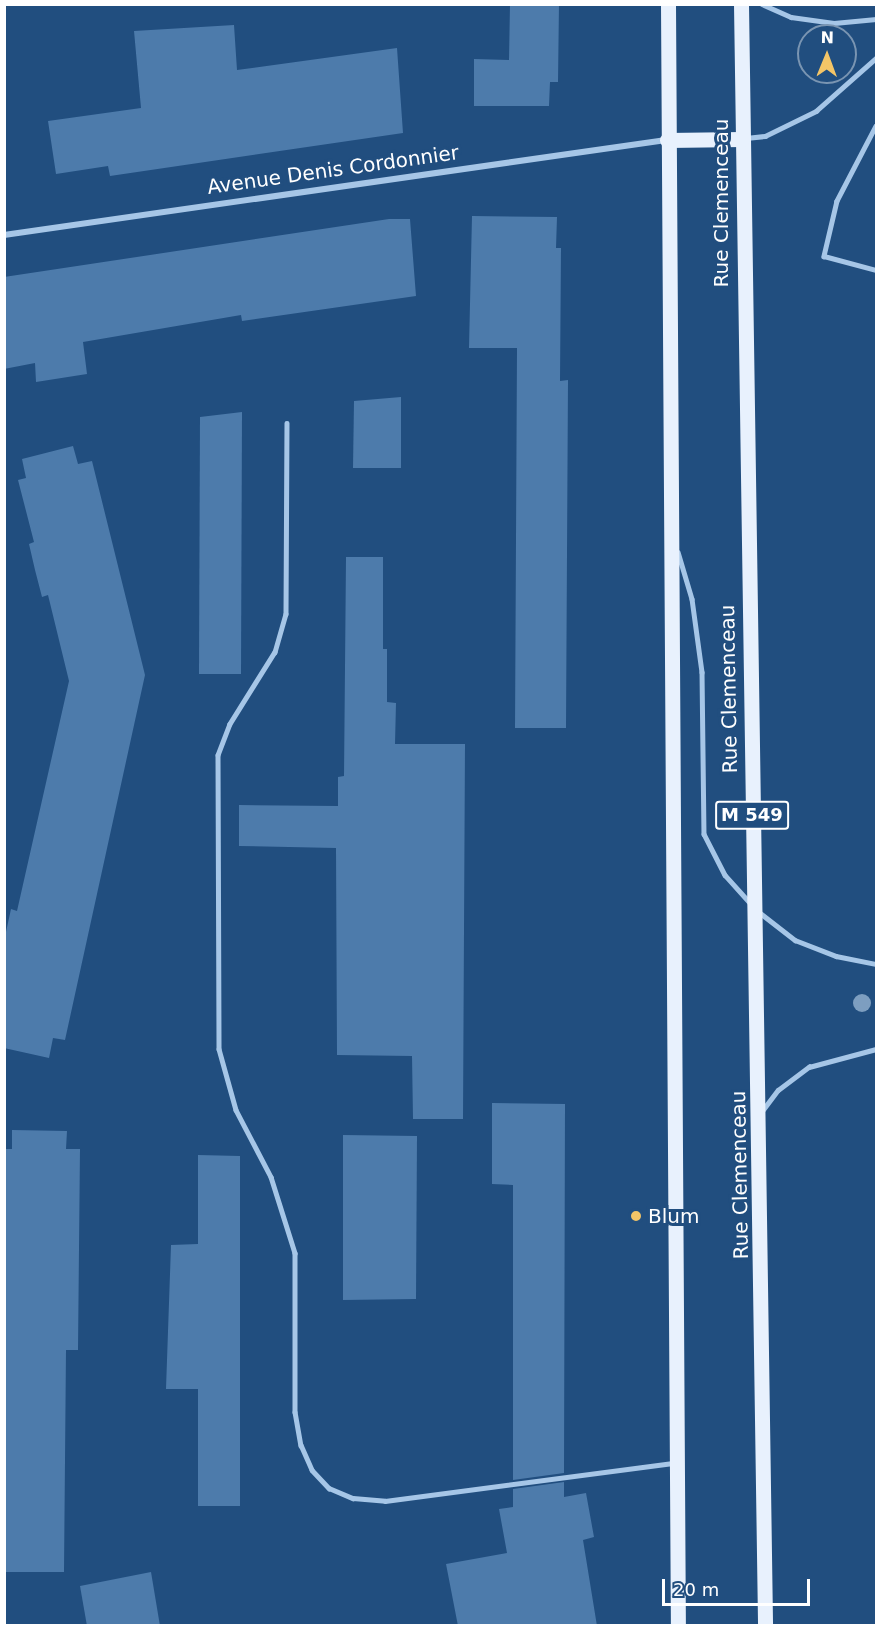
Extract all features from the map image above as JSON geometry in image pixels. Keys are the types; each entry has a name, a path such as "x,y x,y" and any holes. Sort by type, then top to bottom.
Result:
{"main road":[{"path":"668,4 667,140 678,1626"},
{"name":"Rue Clemenceau","path":"741,4 754,908 760,1113 765,1626"},
{"path":"667,140 742,139"}],"street":[{"name":"Avenue Denis Cordonnier","path":"4,236 667,140"}],"lane":[{"path":"762,4 791,17 834,23 876,19"},
{"path":"742,139 765,136 816,111 876,58"},
{"path":"876,126 837,201 824,256 876,270"},
{"path":"287,423 286,614 275,652 230,724 218,755 219,1049 224,1078 271,1177 295,1252 296,1412 301,1445 312,1470 329,1488 353,1498 385,1501 677,1463"},
{"path":"670,527 698,635 704,834 725,875 754,908 795,940 836,956 876,964"},
{"path":"760,1113 778,1090 809,1067 876,1049"}],"building":[{"path":"510,4 559,4 558,82 550,82 549,106 474,106 474,59 509,60"},
{"path":"234,25 237,70 397,48 403,133 110,176 108,166 56,174 48,121 141,108 134,31"},
{"path":"472,216 557,217 556,248 561,248 560,381 568,380 566,728 515,728 517,348 469,348"},
{"path":"389,219 410,219 416,296 242,321 241,315 83,342 87,374 36,382 35,363 4,369 4,277"},
{"path":"401,397 401,468 353,468 354,401"},
{"path":"242,412 241,674 199,674 200,417"},
{"path":"73,446 78,464 92,461 145,675 65,1040 53,1038 49,1058 4,1048 4,941 11,909 17,911 69,681 48,595 42,597 35,570 29,544 34,542 18,480 26,478 22,459"},
{"path":"346,557 383,557 383,649 387,649 387,702 396,703 395,744 465,744 463,1119 413,1119 412,1056 337,1055 336,848 239,846 239,805 338,806 338,777 344,776"},
{"path":"492,1103 565,1104 564,1473 513,1480 513,1185 492,1184"},
{"path":"12,1130 67,1131 66,1149 80,1149 78,1350 66,1350 64,1572 4,1572 4,1149 12,1149"},
{"path":"343,1135 417,1136 416,1299 343,1300"},
{"path":"198,1155 240,1156 240,1506 198,1506 198,1389 166,1389 171,1245 198,1244"},
{"path":"564,1482 564,1497 586,1493 594,1537 583,1540 597,1626 458,1626 446,1564 507,1553 499,1509 513,1507 513,1489"},
{"path":"151,1572 160,1626 87,1626 80,1586"}],"place":[{"name":"Blum","path":"636,1216"}]}
